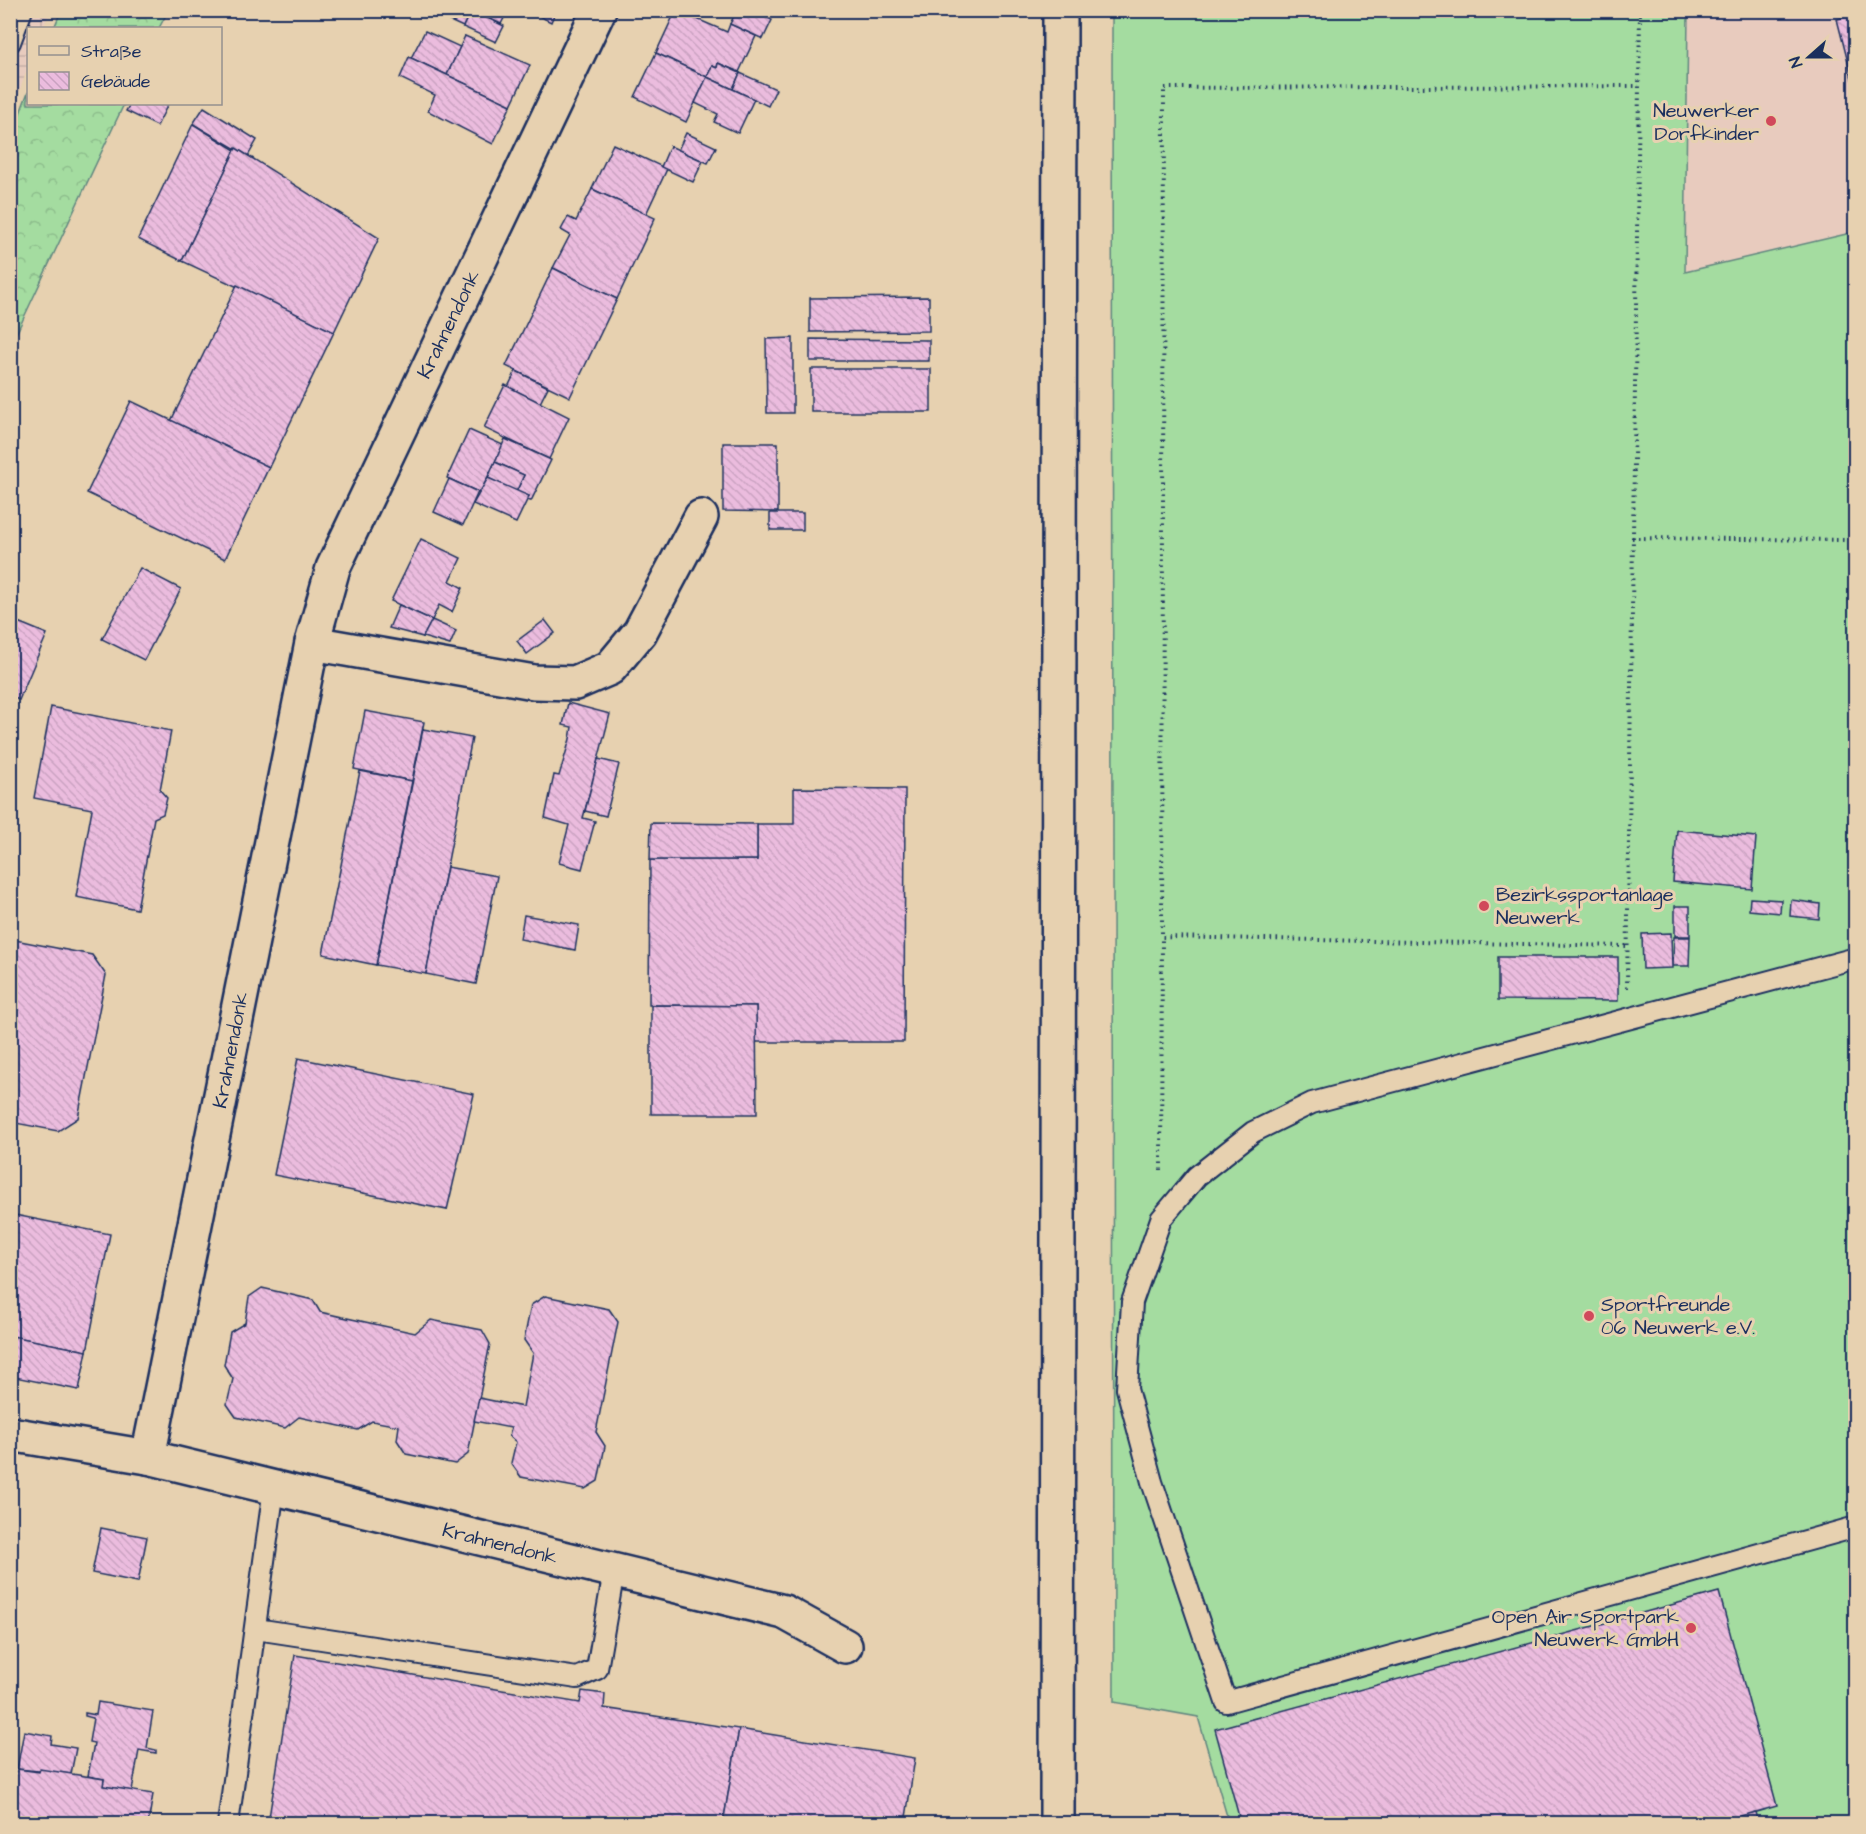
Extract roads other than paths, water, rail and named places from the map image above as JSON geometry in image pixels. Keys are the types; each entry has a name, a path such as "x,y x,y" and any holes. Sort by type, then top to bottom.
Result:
{"street":[{"name":"Krahnendonk","path":"148,1457 312,643 333,568 384,455 598,10"},
{"path":"1057,1824 1060,10"},
{"path":"312,643 534,682 575,683 610,668 640,632 701,518"},
{"name":"Krahnendonk","path":"10,1434 148,1457 784,1612 845,1646"}],"lane":[{"path":"10,42 22,10"},
{"path":"1856,958 1312,1103 1253,1132 1197,1176 1161,1220 1132,1302 1127,1389 1152,1482 1226,1702 1856,1527"},
{"path":"228,1824 274,1488"},
{"path":"256,1629 577,1678 597,1669 614,1571"}],"place":[{"name":"Neuwerker Dorfkinder","path":"1771,121"},
{"name":"Bezirkssportanlage Neuwerk","path":"1484,906"},
{"name":"Sportfreunde 06 Neuwerk e.V.","path":"1589,1316"},
{"name":"Open Air Sportpark Neuwerk GmbH","path":"1691,1628"}]}
